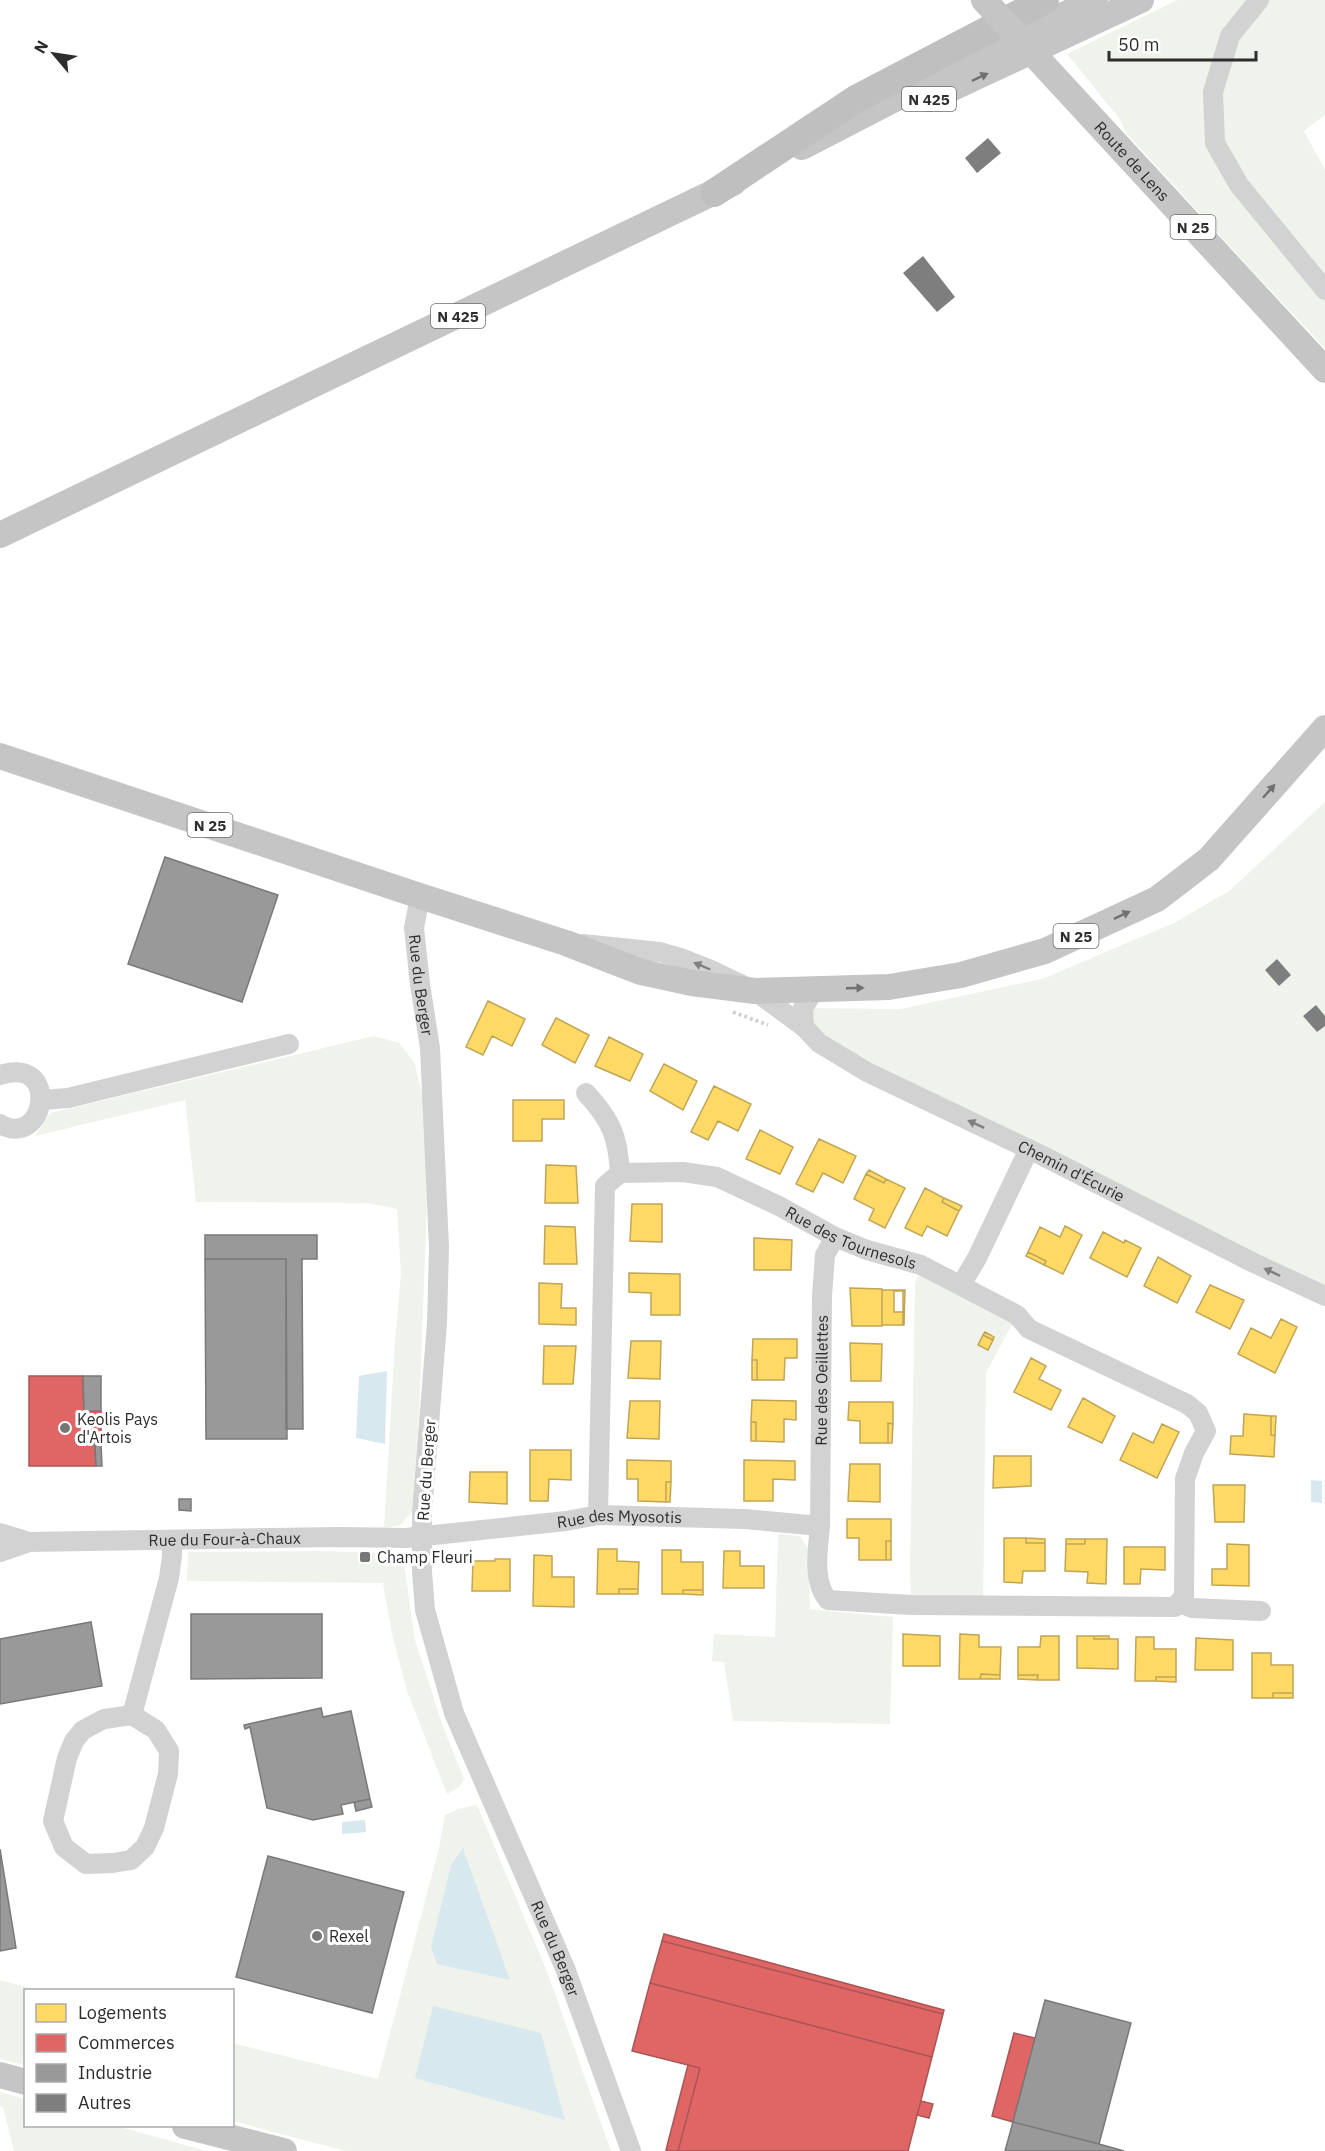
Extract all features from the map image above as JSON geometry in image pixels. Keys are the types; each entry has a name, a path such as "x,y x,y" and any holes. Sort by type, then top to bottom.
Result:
{"highway":[{"path":"714,193 856,99 1045,0"}],"main road":[{"name":"Route de Lens","path":"984,0 1325,370"},
{"name":"N 425","path":"0,535 714,193 972,59 1095,0"},
{"name":"N 425","path":"714,193 978,78 1141,0"},
{"name":"N 25","path":"0,756 566,943 641,972 692,983 755,991 814,990 888,987 961,975 1045,951 1157,899 1209,860 1325,728"},
{"path":"0,2075 24,2081"},
{"path":"189,2127 284,2151"}],"street":[{"path":"1259,0 1230,36 1213,92 1215,143 1239,185 1325,290"},
{"name":"Rue du Berger","path":"420,896 414,927 430,1048 439,1246 437,1323 422,1535 425,1610 454,1713 565,1968 631,2151"},
{"path":"804,1027 803,1008 814,990"},
{"name":"Chemin d'Écurie","path":"755,991 804,1027 819,1043 867,1072 1029,1149 1254,1263 1325,1296"},
{"path":"42,1100 68,1098 289,1044"},
{"path":"0,1075 14,1072 28,1075 38,1086 42,1100 40,1110 34,1120 25,1126 15,1128 0,1124"},
{"path":"586,1093 604,1112 618,1147 620,1173 604,1186 598,1515"},
{"path":"961,1285 977,1258 1029,1149"},
{"name":"Rue des Tournesols","path":"620,1173 683,1172 717,1177 779,1206 835,1237 867,1250 921,1265 1017,1315 1029,1329 1187,1404 1198,1413 1206,1431 1194,1453 1185,1479 1184,1596 1177,1605"},
{"name":"Rue des Oeillettes","path":"835,1237 825,1255 822,1296 820,1526 817,1552 820,1591 828,1600 911,1605 1177,1605 1192,1608 1261,1611"},
{"name":"Rue des Myosotis","path":"422,1535 566,1521 598,1515 745,1519 820,1526"},
{"name":"Rue du Four-à-Chaux","path":"0,1533 29,1542 406,1538 422,1535"},
{"path":"132,1715 168,1578 172,1540"},
{"name":"Rue du Four-à-Chaux","path":"0,1552 29,1542"},
{"path":"132,1715 156,1730 169,1751 168,1774 154,1828 145,1846 131,1860 86,1864 64,1846 53,1821 67,1758 74,1741 84,1730 104,1719 132,1715"}],"path":[{"path":"730,1011 771,1027"}],"shaded area":[{"path":"1177,0 1325,0 1325,115 1304,131 1325,170 1325,348 1127,134 1119,118 1067,54"},
{"path":"1325,802 1325,1296 819,1043 803,1008 900,1009 1042,979 1174,923 1229,891"},
{"path":"374,1036 399,1043 414,1062 424,1100 427,1199 419,1418 412,1511 402,1524 384,1529 401,1274 397,1209 368,1203 196,1202 185,1100 35,1136 50,1113"},
{"path":"921,1265 1017,1315 986,1373 983,1606 911,1605 915,1285"},
{"path":"387,1371 385,1444 356,1438 359,1376"},
{"path":"1311,1480 1322,1481 1322,1503 1311,1502"},
{"path":"778,1534 800,1536 808,1548 810,1609 893,1617 890,1724 733,1721 724,1662 712,1661 714,1634 775,1637"},
{"path":"188,1552 384,1553 402,1563 415,1640 442,1724 464,1779 459,1787 447,1794 407,1691 392,1634 383,1583 187,1581"},
{"path":"477,1805 548,1974 611,2151 345,2151 234,2121 234,2043 378,2079 439,1848 445,1815 458,1809"},
{"path":"365,1820 366,1832 342,1834 342,1822"},
{"path":"463,1848 510,1980 437,1964 431,1947 451,1865"},
{"path":"0,1980 34,1989 24,1989 24,2065 0,2059"},
{"path":"433,2006 541,2033 565,2120 415,2078"},
{"path":"0,2092 24,2099 24,2127 121,2127 206,2151 14,2151 3,2107 0,2106"}],"building: Logements":[{"path":"488,1001 525,1019 512,1046 492,1036 483,1055 466,1047"},
{"path":"556,1018 589,1035 575,1063 542,1045"},
{"path":"609,1037 643,1054 630,1081 595,1066"},
{"path":"664,1064 697,1081 683,1110 650,1091"},
{"path":"714,1086 751,1104 738,1131 718,1121 708,1140 691,1132"},
{"path":"513,1100 564,1100 564,1119 542,1119 542,1141 513,1141"},
{"path":"760,1130 793,1147 780,1174 746,1159"},
{"path":"819,1139 856,1156 843,1183 823,1173 813,1192 796,1184"},
{"path":"546,1165 576,1166 578,1203 545,1203"},
{"path":"869,1170 886,1179 884,1183 866,1174"},
{"path":"866,1174 884,1183 886,1179 905,1188 885,1228 869,1220 874,1209 854,1199"},
{"path":"925,1188 944,1198 942,1202 959,1211 947,1236 927,1226 922,1236 905,1228"},
{"path":"944,1198 962,1206 959,1211 942,1202"},
{"path":"632,1204 662,1204 662,1242 630,1241"},
{"path":"545,1226 575,1227 577,1264 544,1264"},
{"path":"1065,1226 1082,1235 1063,1274 1044,1265 1046,1261 1028,1252 1040,1227 1060,1237"},
{"path":"1103,1232 1124,1243 1125,1240 1141,1248 1127,1277 1090,1258"},
{"path":"754,1238 792,1240 791,1270 754,1270"},
{"path":"1028,1252 1046,1261 1044,1265 1026,1256"},
{"path":"1158,1257 1191,1276 1177,1303 1144,1286"},
{"path":"629,1273 680,1274 680,1315 651,1315 651,1293 629,1292"},
{"path":"539,1283 562,1284 561,1308 576,1308 576,1325 539,1324"},
{"path":"1210,1285 1244,1300 1230,1329 1196,1312"},
{"path":"850,1288 882,1289 882,1326 852,1326"},
{"path":"882,1290 904,1291 894,1291 894,1312 903,1312 903,1325 882,1325"},
{"path":"903,1290 905,1290 904,1325 903,1325"},
{"path":"1281,1319 1297,1327 1275,1373 1238,1354 1251,1328 1271,1338"},
{"path":"985,1332 994,1337 993,1340 983,1335"},
{"path":"983,1335 993,1340 988,1350 978,1345"},
{"path":"753,1339 797,1339 797,1358 785,1358 784,1380 757,1380 757,1360 752,1360"},
{"path":"631,1341 661,1341 660,1379 628,1378"},
{"path":"850,1343 882,1344 881,1381 851,1381"},
{"path":"544,1346 576,1346 573,1384 543,1384"},
{"path":"1031,1358 1046,1366 1039,1379 1061,1390 1051,1410 1014,1392"},
{"path":"752,1360 757,1360 757,1380 752,1380"},
{"path":"1083,1398 1115,1416 1102,1443 1068,1427"},
{"path":"752,1400 796,1401 796,1420 784,1419 784,1442 756,1441 756,1422 751,1422"},
{"path":"630,1401 660,1401 659,1439 627,1438"},
{"path":"849,1402 893,1402 893,1424 888,1423 888,1443 860,1443 860,1421 848,1420"},
{"path":"1244,1414 1271,1416 1271,1435 1275,1436 1274,1457 1230,1454 1231,1436 1243,1436"},
{"path":"1271,1416 1276,1416 1275,1436 1271,1435"},
{"path":"751,1422 756,1422 756,1441 751,1441"},
{"path":"888,1423 893,1424 892,1443 888,1443"},
{"path":"1162,1424 1179,1432 1157,1478 1120,1460 1133,1433 1153,1443"},
{"path":"530,1450 571,1450 571,1480 549,1479 548,1501 530,1501"},
{"path":"994,1456 1031,1456 1031,1486 993,1488"},
{"path":"627,1460 671,1461 671,1482 666,1482 666,1502 638,1501 638,1479 627,1479"},
{"path":"744,1460 795,1461 795,1480 773,1479 773,1501 744,1501"},
{"path":"850,1464 880,1464 880,1502 848,1501"},
{"path":"470,1472 507,1472 507,1504 469,1502"},
{"path":"666,1482 671,1482 670,1502 666,1502"},
{"path":"1213,1485 1245,1485 1244,1522 1215,1522"},
{"path":"847,1519 891,1519 891,1541 886,1541 886,1560 859,1560 859,1538 847,1538"},
{"path":"1004,1538 1026,1538 1026,1543 1045,1543 1045,1571 1023,1571 1022,1583 1004,1582"},
{"path":"1026,1538 1045,1539 1045,1543 1026,1543"},
{"path":"1066,1539 1085,1539 1085,1544 1066,1544"},
{"path":"1085,1539 1107,1539 1106,1584 1087,1583 1088,1572 1065,1571 1066,1544 1085,1544"},
{"path":"886,1541 891,1541 891,1560 886,1560"},
{"path":"1227,1544 1249,1545 1249,1586 1212,1585 1212,1569 1227,1569"},
{"path":"1124,1547 1165,1547 1165,1570 1141,1569 1140,1584 1124,1584"},
{"path":"598,1549 617,1549 617,1561 639,1562 638,1589 619,1589 619,1594 597,1594"},
{"path":"662,1550 681,1550 681,1562 703,1562 703,1590 683,1590 683,1594 662,1594"},
{"path":"724,1551 740,1551 740,1566 764,1566 764,1588 723,1588"},
{"path":"534,1555 552,1556 552,1577 574,1577 574,1607 533,1606"},
{"path":"495,1559 510,1559 510,1591 472,1591 473,1561 495,1561"},
{"path":"619,1589 638,1589 638,1594 619,1594"},
{"path":"683,1590 703,1590 703,1595 683,1594"},
{"path":"903,1634 940,1636 940,1666 903,1666"},
{"path":"960,1634 979,1635 979,1647 1001,1647 1000,1675 981,1674 980,1679 959,1679"},
{"path":"1041,1636 1059,1636 1059,1680 1037,1680 1038,1675 1018,1675 1018,1647 1040,1647"},
{"path":"1077,1636 1118,1639 1118,1669 1077,1668"},
{"path":"1094,1636 1109,1636 1109,1639 1094,1639"},
{"path":"1136,1637 1154,1637 1154,1649 1176,1649 1176,1677 1156,1677 1156,1681 1135,1681"},
{"path":"1196,1638 1233,1640 1233,1670 1195,1670"},
{"path":"1252,1653 1271,1653 1271,1665 1293,1665 1293,1693 1273,1693 1273,1698 1252,1698"},
{"path":"981,1674 1000,1675 1000,1679 980,1679"},
{"path":"1018,1675 1038,1675 1037,1680 1018,1679"},
{"path":"1156,1677 1176,1677 1176,1682 1156,1681"},
{"path":"1273,1693 1293,1693 1293,1698 1273,1698"}],"building: Commerces":[{"name":"Keolis Pays d'Artois","path":"29,1376 83,1376 84,1411 101,1411 101,1444 95,1444 96,1466 29,1466"},
{"path":"664,1934 944,2010 943,2014 662,1941"},
{"path":"662,1941 943,2014 932,2057 650,1983"},
{"path":"650,1983 932,2057 908,2151 678,2151 700,2068 632,2051"},
{"path":"1014,2033 1035,2038 1013,2122 992,2116"},
{"path":"688,2065 700,2068 678,2151 670,2151 666,2150"},
{"path":"921,2101 933,2104 929,2118 917,2115"}],"building: Industrie":[{"path":"165,857 278,895 242,1002 128,964"},
{"path":"205,1235 317,1235 317,1259 302,1259 303,1429 286,1429 286,1259 205,1259"},
{"path":"205,1259 286,1259 287,1439 206,1439"},
{"path":"83,1376 101,1376 101,1411 84,1411"},
{"path":"95,1444 101,1444 102,1466 96,1466"},
{"path":"179,1499 191,1499 191,1511 179,1510"},
{"path":"191,1614 322,1614 322,1678 191,1679"},
{"path":"91,1622 102,1686 0,1704 0,1639"},
{"path":"321,1708 323,1717 351,1711 370,1799 341,1805 343,1814 313,1820 267,1808 250,1727 245,1729 244,1725"},
{"path":"370,1799 372,1807 356,1811 354,1802"},
{"path":"0,1849 16,1948 0,1951"},
{"path":"268,1856 404,1892 372,2013 236,1977"},
{"path":"1045,2000 1131,2023 1099,2144 1013,2122"},
{"path":"1013,2122 1099,2144 1124,2151 1005,2151"}],"building: Autres":[{"path":"988,138 1001,153 977,173 965,158"},
{"path":"923,256 955,297 937,312 903,273"},
{"path":"1277,959 1291,975 1279,986 1265,970"},
{"path":"1316,1005 1325,1016 1325,1026 1317,1032 1303,1016"}],"place":[{"name":"Keolis Pays d'Artois","path":"65,1428"},
{"name":"Champ Fleuri","path":"365,1557"},
{"name":"Rexel","path":"317,1936"}]}
